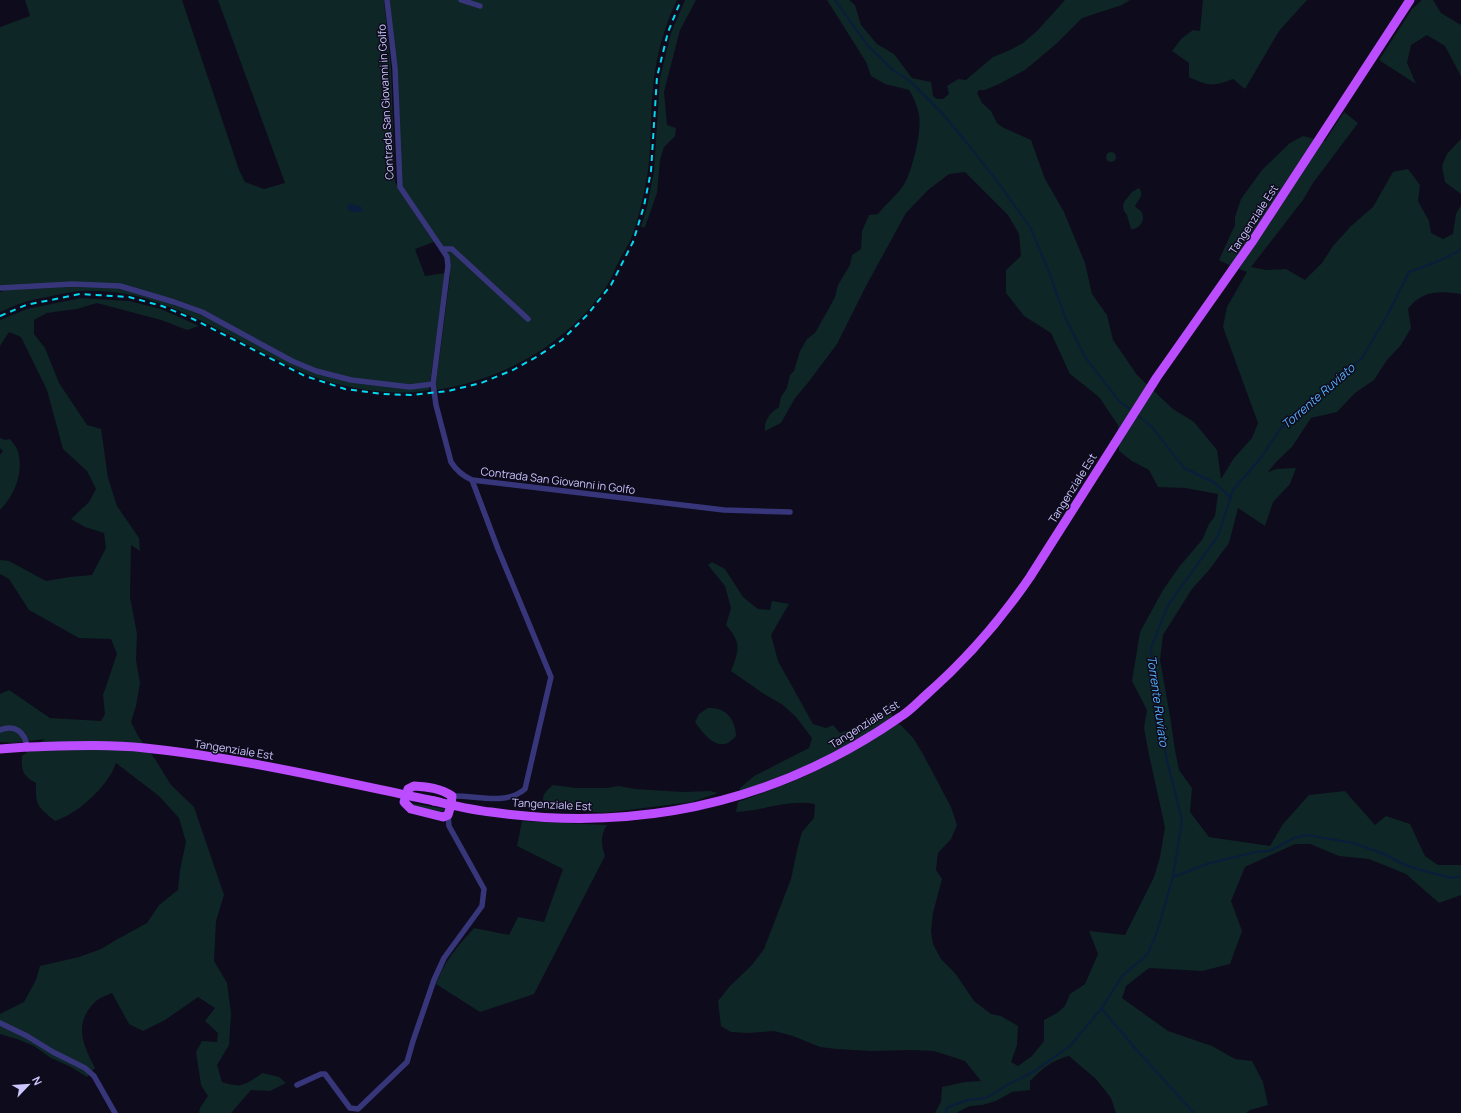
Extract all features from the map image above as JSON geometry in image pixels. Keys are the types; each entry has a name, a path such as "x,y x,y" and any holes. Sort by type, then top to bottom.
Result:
{"main road":[{"name":"Tangenziale Est","path":"0,749 100,746 144,748 203,755 272,766 434,801 452,800 489,812 550,818 612,818 655,814 696,807 738,797 778,783 815,767 851,748 902,716 949,674 990,631 1010,607 1157,377 1252,242 1410,0"},
{"path":"414,786 444,791 452,800 448,815 444,817 411,809 404,802 408,789 414,786"}],"street":[{"name":"Contrada San Giovanni in Golfo","path":"387,0 395,68 400,187 447,257 448,266 433,384 436,405 451,462 455,468 472,480 704,508 790,512"},
{"path":"461,0 480,6"},
{"path":"442,249 452,249 528,319"},
{"path":"0,288 72,284 120,286 202,312 292,361 316,371 351,380 410,387 433,384"},
{"path":"452,800 499,799 512,797 525,789 551,676 498,549 472,480"},
{"path":"0,730 11,728 18,730 23,734 27,747"},
{"path":"297,1085 321,1074 325,1074 350,1108 358,1109 407,1062 434,980 444,958 482,906 484,889 449,826 448,815"},
{"path":"0,1023 85,1068 94,1076 115,1113"}],"green space":[{"path":"25,0 182,0 239,170 245,182 264,189 285,183 218,0 384,0 391,68 395,182 434,242 415,249 425,276 445,273 429,390 418,392 384,392 352,387 320,379 283,363 214,327 179,311 142,298 122,293 101,291 74,292 30,301 0,312 0,292 3,292 0,285 0,27 30,16"},
{"path":"389,0 677,0 666,28 655,69 648,171 641,206 630,241 608,284 592,305 574,324 554,341 533,355 510,368 486,378 435,390 450,276 450,263 401,186"},
{"path":"685,0 696,0 680,30 664,92 667,125 676,128 675,136 664,147 660,160 657,193 645,227 641,227 647,207 654,171 660,78 671,33"},
{"path":"827,0 849,0 855,5 861,25 877,44 894,54 912,78 931,82 933,96 937,99 943,99 949,94 947,86 958,79 966,80 993,57 1023,43 1037,31 1065,0 1130,0 1122,5 1082,18 1056,44 1025,70 999,84 985,90 979,90 977,93 982,103 991,111 997,123 1002,127 1031,140 1045,179 1064,212 1085,263 1092,294 1107,315 1113,340 1137,375 1173,409 1194,422 1217,450 1221,479 1234,458 1252,438 1258,423 1223,327 1227,307 1247,272 1239,269 1323,141 1325,141 1344,112 1358,123 1313,183 1303,200 1251,267 1266,270 1286,269 1305,280 1322,263 1333,246 1351,226 1373,207 1393,172 1408,169 1420,185 1418,201 1429,221 1431,233 1443,239 1453,234 1456,214 1461,205 1461,294 1439,292 1419,298 1408,309 1411,328 1401,345 1387,360 1374,380 1355,393 1337,412 1311,418 1292,447 1268,472 1277,469 1296,468 1290,484 1273,502 1265,526 1238,508 1229,543 1209,570 1192,589 1163,635 1160,660 1179,770 1192,788 1190,812 1209,837 1270,846 1283,824 1309,795 1345,791 1375,825 1386,816 1410,824 1425,856 1438,865 1461,865 1461,895 1439,903 1406,874 1369,859 1339,856 1310,844 1295,844 1245,867 1231,901 1242,931 1230,964 1202,971 1149,968 1126,986 1122,998 1168,1031 1212,1046 1235,1059 1252,1061 1263,1082 1268,1105 1250,1110 1246,1113 1116,1113 1111,1098 1096,1079 1069,1056 1052,1063 1039,1073 1030,1081 1030,1090 1012,1092 996,1101 982,1105 970,1106 956,1113 935,1113 941,1102 942,1087 965,1082 981,1081 965,1061 934,1051 871,1051 820,1047 793,1036 774,1031 749,1033 731,1032 721,1026 718,1001 730,986 752,965 764,949 791,879 802,832 814,818 815,804 785,804 736,812 738,802 808,775 848,754 897,724 901,725 914,739 951,807 957,825 951,839 938,853 936,870 942,879 933,913 931,931 933,944 941,959 955,973 974,1001 991,1014 1001,1016 1018,1026 1017,1045 1011,1062 1018,1066 1032,1056 1044,1041 1044,1020 1057,1013 1065,1006 1070,994 1085,984 1098,954 1089,931 1125,935 1154,877 1160,857 1165,827 1144,728 1147,710 1132,681 1140,632 1163,590 1179,567 1202,540 1209,524 1215,516 1218,494 1185,488 1158,487 1149,470 1132,461 1119,451 1118,425 1099,397 1070,374 1051,333 1024,316 1006,293 1006,270 1021,256 1019,234 1008,215 965,172 949,174 928,190 906,213 866,286 837,344 795,398 781,423 765,431 768,417 779,407 781,397 787,388 790,375 794,371 800,351 807,339 815,333 828,310 835,297 838,285 850,265 852,255 861,249 862,231 869,215 878,214 903,186 910,172 918,141 920,122 919,115 909,90 885,84 871,76 866,62"},
{"path":"1203,0 1307,0 1279,31 1245,89 1233,79 1215,84 1206,84 1189,77 1189,63 1172,51 1182,38 1193,30 1200,31"},
{"path":"1422,0 1433,0 1441,13 1461,25 1461,76 1445,46 1427,35 1411,45 1407,63 1416,84 1379,60 1412,9"},
{"path":"1303,136 1314,139 1231,266 1219,260 1235,225 1235,217 1241,199 1262,170 1290,143"},
{"path":"1461,139 1461,194 1445,182 1442,166 1447,154"},
{"path":"1109,152 1113,152 1115,153 1115,161 1109,162 1106,159 1106,155"},
{"path":"1139,188 1141,190 1141,195 1135,206 1141,212 1143,219 1139,226 1131,229 1123,206 1124,202 1132,192"},
{"path":"81,298 129,301 161,309 199,326 187,330 161,320 97,303 77,309 47,313 34,320 34,334 45,348 59,383 87,425 101,429 108,478 117,506 139,538 140,551 131,545 130,597 137,634 136,660 140,683 136,706 131,722 138,736 155,759 171,785 194,807 224,895 216,921 214,961 227,983 231,1013 229,1045 217,1065 222,1082 235,1085 244,1084 263,1073 279,1077 286,1083 270,1091 251,1090 231,1113 199,1113 200,1108 208,1096 201,1085 196,1052 202,1041 217,1042 218,1033 205,1021 215,1008 198,997 165,1020 143,1031 129,1024 112,993 97,1001 88,1010 82,1026 84,1043 95,1068 87,1077 69,1066 51,1058 34,1046 0,1034 0,1014 24,1002 36,980 40,966 79,957 101,949 147,923 159,905 178,890 180,870 186,842 179,818 159,796 116,763 109,777 92,797 71,814 55,821 39,806 36,797 36,783 28,778 22,766 22,756 45,739 13,743 0,742 0,694 9,690 50,718 101,721 105,714 103,695 117,654 111,639 79,638 29,610 9,579 0,574 0,560 9,561 46,581 92,575 106,548 104,533 85,527 71,519 89,502 96,489 87,471 63,449 47,390 21,337 9,332 0,346 0,320 27,309"},
{"path":"0,438 5,440 10,439 16,447 20,460 20,468 19,476 10,498 0,510 0,455 3,451 0,448"},
{"path":"712,562 725,569 743,597 758,609 770,610 772,601 789,604 771,635 778,661 813,724 826,728 833,725 840,733 871,722 879,716 890,702 892,717 849,744 813,763 740,792 740,788 754,776 809,748 812,738 796,717 783,705 731,671 738,647 735,637 726,625 731,608 725,586 708,565"},
{"path":"708,708 714,708 725,712 734,724 736,736 728,743 718,744 713,742 705,735 695,722 699,714"},
{"path":"553,785 576,788 607,788 619,786 635,789 683,792 710,791 718,793 692,802 604,813 575,810 544,810 543,802 545,793"},
{"path":"409,803 446,809 441,812 413,806"},
{"path":"522,821 607,825 603,833 602,840 605,856 534,994 480,1012 436,984 447,961 474,928 509,935 518,917 544,922 563,869 517,846"}],"water":[{"path":"351,204 360,206 363,210 361,212 351,212 347,208 348,205"}],"waterway":[{"path":"835,0 868,46 894,71 913,84 941,112 994,177 1030,227 1049,272 1065,317 1085,357 1119,401 1133,411"},
{"name":"Torrente Ruviato","path":"945,1113 948,1107 968,1100 986,1098 1007,1085 1033,1072 1070,1046 1101,1009 1123,975 1147,955 1156,935 1173,877 1182,820 1167,761 1155,692 1151,648 1168,605 1218,536 1233,490 1260,459 1281,428 1362,358 1389,312 1409,272 1434,263 1459,251 1461,248"},
{"path":"1136,414 1152,427 1184,468 1215,483 1231,498"},
{"path":"1173,877 1210,863 1256,852 1270,851 1294,838 1307,835 1353,843 1384,854 1417,869 1452,878 1461,876"},
{"path":"1102,1009 1134,1047 1194,1113"}],"railway":[{"path":"0,316 26,305 80,294 129,297 162,306 193,319 305,376 345,389 382,394 411,395 448,391 481,383 513,370 562,340 588,314 611,285 633,242 644,206 651,171 657,77 668,32 681,0"}]}
